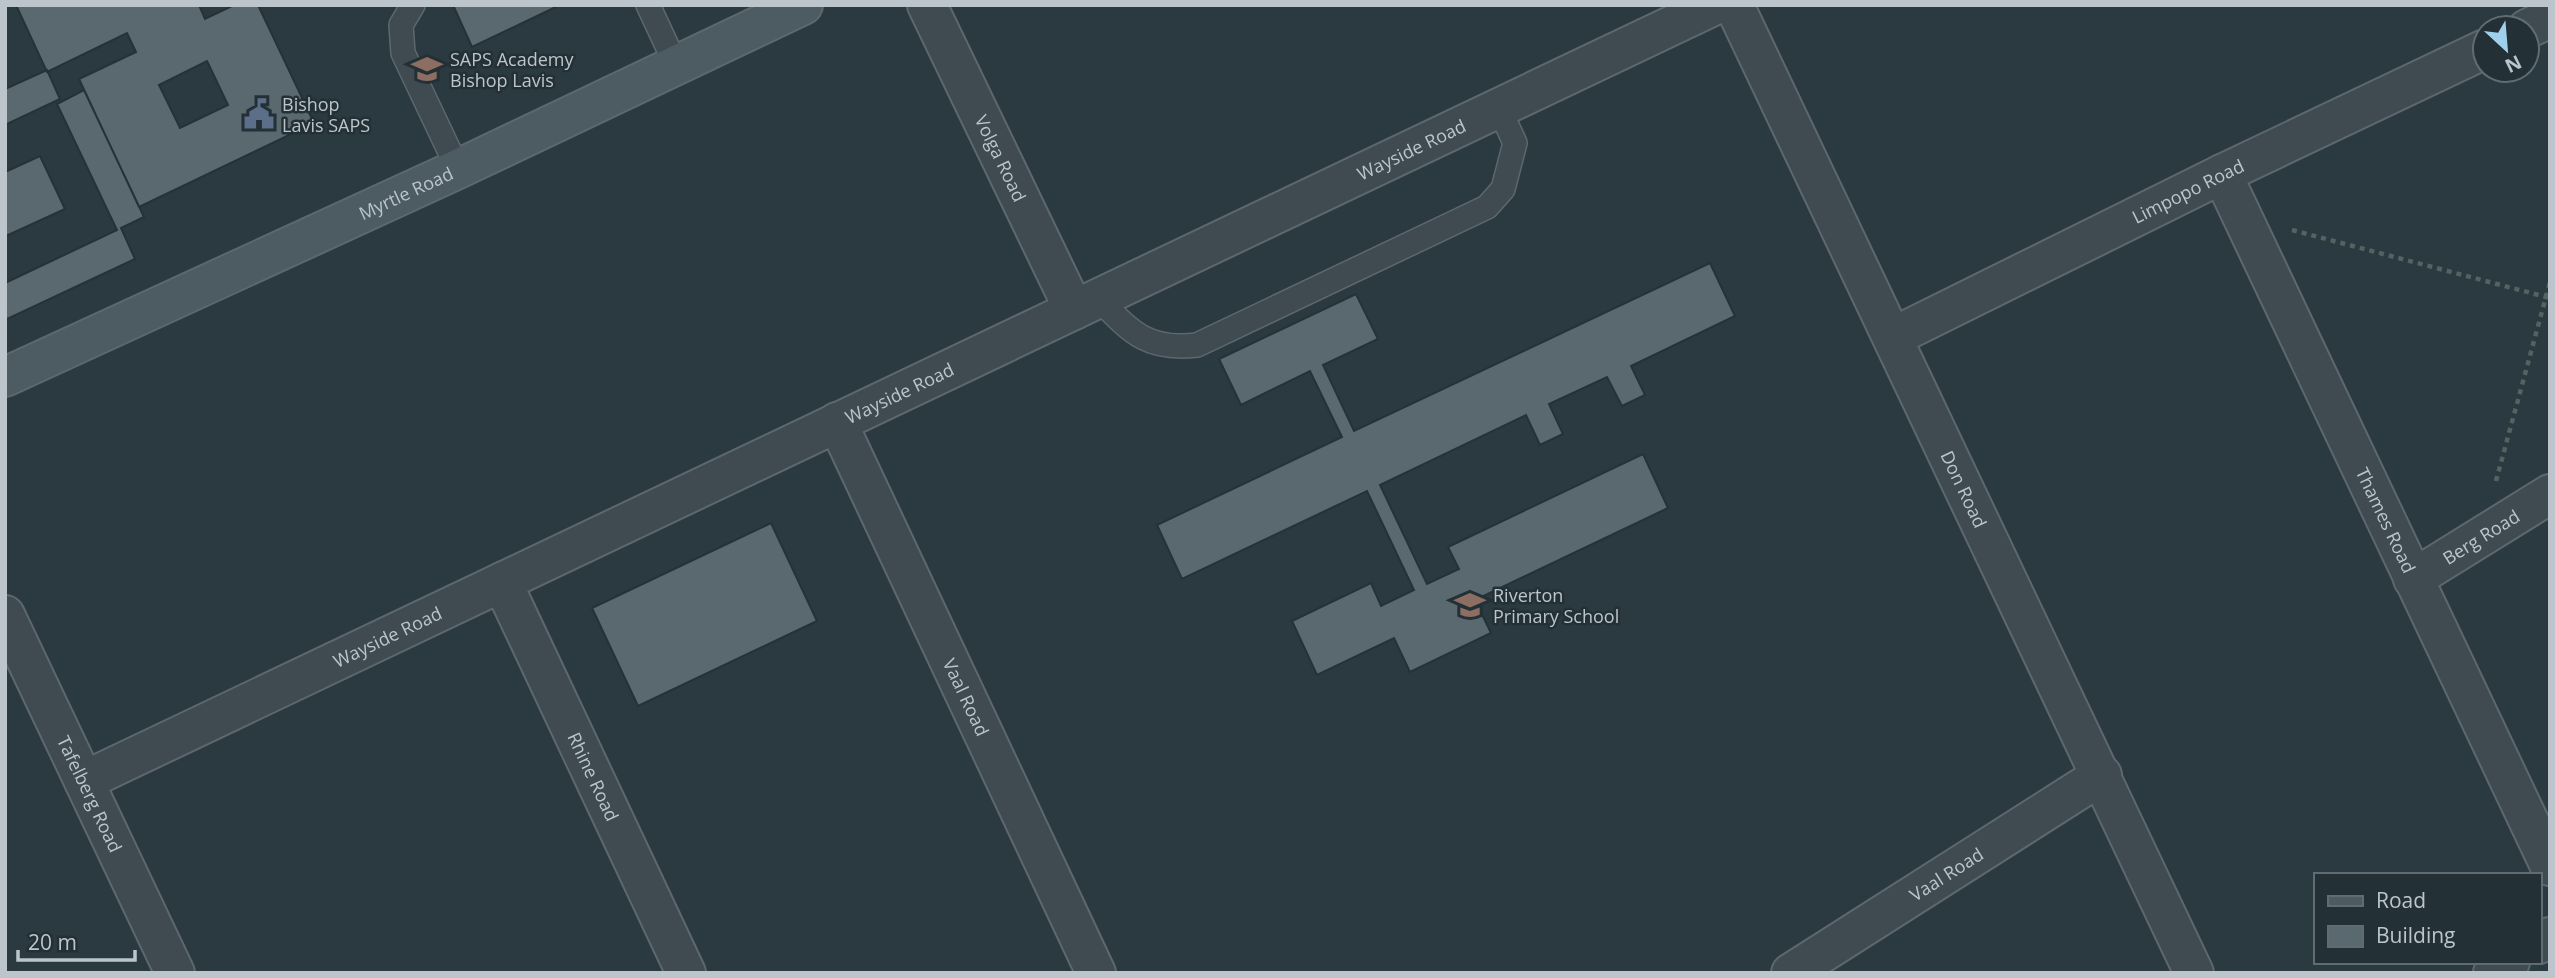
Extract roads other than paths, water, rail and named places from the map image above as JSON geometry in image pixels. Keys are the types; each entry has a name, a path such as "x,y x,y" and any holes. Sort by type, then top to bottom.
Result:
{"street":[{"name":"Myrtle Road","path":"5,376 458,169 803,5"},
{"name":"Volga Road","path":"927,5 1085,304"},
{"name":"Wayside Road","path":"84,781 1715,5"},
{"name":"Don Road","path":"1734,5 2194,973"},
{"name":"Limpopo Road","path":"1893,337 2222,174 2471,56"},
{"name":"Thames Road","path":"2222,174 2550,866"},
{"name":"Vaal Road","path":"837,422 1096,973"},
{"name":"Berg Road","path":"2413,579 2550,494"},
{"name":"Rhine Road","path":"502,582 686,973"},
{"name":"Tafelberg Road","path":"5,615 175,973"},
{"name":"Vaal Road","path":"1791,973 2102,775"}],"lane":[{"path":"413,5 401,25 403,52 458,169"},
{"path":"648,5 676,65"},
{"path":"1085,304 1144,340 1173,348 1197,345 1487,207 1503,189 1515,143 1499,108"}],"place":[{"name":"SAPS Academy Bishop Lavis","path":"427,69"},
{"name":"Bishop Lavis SAPS","path":"259,114"},
{"name":"Riverton Primary School","path":"1470,605"}]}
